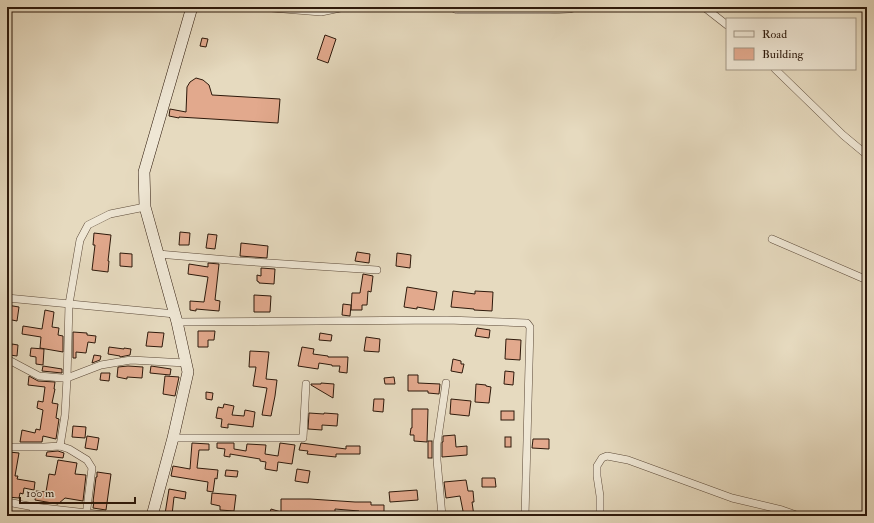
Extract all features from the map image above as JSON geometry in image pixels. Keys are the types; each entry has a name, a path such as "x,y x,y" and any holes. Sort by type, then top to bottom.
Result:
{"street":[{"path":"152,516 173,438 188,372 176,318 145,208 144,172 192,7"},
{"path":"259,7 321,12 345,7"},
{"path":"451,7 457,10 549,10 577,7"},
{"path":"704,7 726,24"},
{"path":"776,70 843,135 867,154"},
{"path":"60,446 65,415 69,304 80,240 88,225 110,214 145,208"},
{"path":"772,239 867,280"},
{"path":"158,254 377,270"},
{"path":"7,298 69,304 176,318 447,320 527,323 530,327 525,516"},
{"path":"7,359 39,376 62,378 67,378 101,365 131,360 186,363"},
{"path":"442,516 437,444 446,383"},
{"path":"173,438 303,438 306,384"},
{"path":"7,447 60,446 69,449 87,460 92,468 86,514"},
{"path":"600,516 597,466 602,458 607,456 628,460 732,498 782,510 799,516"},
{"path":"7,502 86,514 114,516"},
{"path":"32,516 34,507"}],"building":[{"path":"325,35 336,39 328,63 317,59"},
{"path":"202,38 208,39 206,47 200,46"},
{"path":"196,78 203,80 209,85 212,95 280,99 278,123 179,118 169,116 170,109 186,112 187,87 190,82"},
{"path":"180,232 190,233 189,245 179,245"},
{"path":"94,233 111,235 108,272 92,270 95,245 93,245"},
{"path":"208,234 217,235 215,249 206,248"},
{"path":"241,243 268,246 267,258 240,256"},
{"path":"357,252 370,254 369,263 355,261"},
{"path":"120,253 132,254 132,267 120,266"},
{"path":"397,253 411,255 410,268 396,266"},
{"path":"208,263 219,264 215,300 220,301 219,311 196,309 196,311 190,310 190,301 204,302 208,277 188,274 189,264 208,267"},
{"path":"261,268 275,269 274,284 259,283 257,281 257,275 261,276"},
{"path":"363,274 373,276 371,292 368,291 367,305 362,305 362,310 351,310 352,293 360,293"},
{"path":"407,287 437,292 434,310 417,307 417,309 404,307"},
{"path":"453,291 475,294 475,291 493,292 492,311 451,307"},
{"path":"254,295 271,296 270,312 254,312"},
{"path":"343,304 351,305 350,316 342,315"},
{"path":"7,305 19,307 17,321 7,319"},
{"path":"45,310 54,312 52,327 59,328 58,335 63,336 63,352 40,348 41,337 22,334 23,326 42,329"},
{"path":"477,328 490,330 489,338 475,336"},
{"path":"198,331 215,331 214,340 208,340 208,347 198,347"},
{"path":"73,332 87,333 87,335 96,336 95,343 88,342 86,353 76,352 76,358 73,358"},
{"path":"148,332 164,333 162,347 146,346"},
{"path":"320,333 332,335 331,341 319,340"},
{"path":"366,337 380,339 379,352 364,351"},
{"path":"506,339 521,340 520,360 505,359"},
{"path":"12,344 18,345 17,356 10,355"},
{"path":"109,347 131,349 130,355 120,357 108,354"},
{"path":"302,347 314,349 313,354 328,357 348,357 347,373 339,372 340,366 319,363 318,369 298,366"},
{"path":"31,348 44,349 43,365 36,364 36,357 30,356"},
{"path":"250,351 269,352 266,379 277,380 271,416 262,415 267,388 253,386 256,367 249,367"},
{"path":"94,355 101,356 100,360 92,363"},
{"path":"453,359 461,361 461,364 464,364 462,373 451,371"},
{"path":"43,366 62,369 62,373 42,371"},
{"path":"151,366 171,369 170,375 150,373"},
{"path":"118,367 143,367 142,378 127,377 127,379 117,377"},
{"path":"505,371 514,372 513,385 504,384"},
{"path":"101,373 110,373 109,381 100,380"},
{"path":"408,375 418,375 418,383 440,384 439,394 428,393 428,391 408,391"},
{"path":"29,376 38,381 55,382 52,403 58,404 56,418 59,419 56,439 43,436 42,442 20,442 22,430 35,433 36,429 40,430 43,410 37,408 38,401 43,402 45,387 28,385"},
{"path":"165,376 179,377 175,396 163,394"},
{"path":"394,377 395,384 385,384 384,378"},
{"path":"321,383 334,384 333,398 311,385"},
{"path":"476,384 491,387 489,403 475,402"},
{"path":"206,392 213,393 212,400 206,399"},
{"path":"374,399 384,399 383,412 373,411"},
{"path":"451,399 471,401 469,416 450,414"},
{"path":"224,404 234,406 232,415 244,416 245,410 255,412 253,427 228,424 228,428 221,427 222,419 216,418 218,407 223,408"},
{"path":"412,409 428,409 427,442 414,441 414,435 410,435 412,428"},
{"path":"501,411 514,411 514,420 501,420"},
{"path":"309,413 338,414 337,426 322,425 322,430 308,429"},
{"path":"73,426 86,427 85,438 72,437"},
{"path":"455,435 456,447 467,446 467,455 442,457 443,436"},
{"path":"87,436 99,438 97,450 85,448"},
{"path":"505,437 511,437 511,447 505,447"},
{"path":"533,439 549,439 549,449 532,448"},
{"path":"428,441 432,441 432,458 428,458"},
{"path":"192,443 209,444 209,450 199,450 197,468 218,470 213,492 207,491 208,482 171,476 173,466 190,469"},
{"path":"217,443 234,443 234,449 246,451 247,444 266,445 265,454 278,456 280,443 295,445 292,464 278,462 277,471 265,469 266,462 260,461 260,459 230,454 230,457 224,456 225,449 217,448"},
{"path":"301,443 346,449 346,446 360,446 360,454 336,454 336,457 307,454 308,451 299,450"},
{"path":"58,451 64,453 63,458 46,456 47,452"},
{"path":"9,452 19,453 15,476 18,476 17,479 35,482 34,490 24,488 23,494 20,493 19,498 7,497 9,476 7,476 7,465"},
{"path":"58,460 77,463 75,474 86,475 83,501 65,498 58,504 35,500 36,491 46,492 49,474 55,475"},
{"path":"297,469 310,471 308,483 295,481"},
{"path":"226,470 238,471 237,477 225,476"},
{"path":"97,472 111,474 106,510 93,508"},
{"path":"482,478 495,478 496,487 482,487"},
{"path":"466,480 468,491 473,491 474,502 472,502 474,516 464,516 460,496 446,498 444,482"},
{"path":"169,489 186,492 185,499 174,497 172,515 165,514"},
{"path":"417,490 418,500 390,502 389,492"},
{"path":"212,493 236,495 234,511 220,510 220,506 211,504"},
{"path":"281,499 371,502 371,505 384,505 384,516 359,516 359,511 335,509 335,513 326,513 326,516 300,516 300,513 286,513 289,514 289,516 269,516 271,509 281,512"}]}
